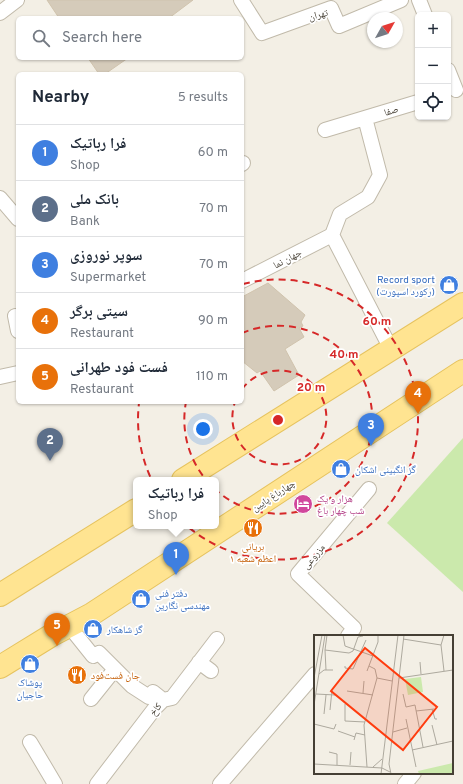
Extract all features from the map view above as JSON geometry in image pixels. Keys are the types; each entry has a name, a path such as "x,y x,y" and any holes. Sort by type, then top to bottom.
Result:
{"main road":[{"path":"188,477 463,304"},
{"name":"چهارباغ پایین","path":"0,667 92,614 460,378"},
{"path":"0,595 133,512"}],"street":[{"path":"0,13 17,0"},
{"name":"تهران","path":"241,0 262,33 330,8 339,26 400,0"},
{"path":"419,0 424,12"},
{"path":"451,78 456,90"},
{"name":"صفا","path":"325,130 415,103"},
{"path":"365,118 380,175 368,197 340,214 332,235 391,349"},
{"path":"0,198 16,217"},
{"name":"جهان نما","path":"244,279 332,235"},
{"path":"15,316 16,321"},
{"path":"0,377 16,373"},
{"name":"مزروعی","path":"349,635 354,628 298,574 369,490"},
{"path":"69,626 93,656 99,653 132,686 149,697 153,692 162,700"},
{"name":"کاخ","path":"97,784 162,700 172,698 217,639"},
{"path":"199,662 211,671"},
{"path":"90,698 115,669"},
{"path":"220,784 314,675"},
{"path":"30,742 55,784"},
{"path":"405,784 413,774"}],"green space":[{"path":"463,438 463,592 387,523"}],"building":[{"path":"47,0 193,0 172,16 58,16"},
{"path":"89,60 125,60 108,72 98,72"},
{"path":"268,283 305,315 301,322 303,326 299,328 304,337 285,349 299,375 274,391 260,371 257,373 244,363 244,296"}],"place":[{"name":"Record sport (رکورد اسپورت)","path":"449,285"},
{"name":"سیتی برگر","path":"418,414"},
{"name":"سوپر نوروزی","path":"371,446"},
{"name":"بانک ملی","path":"50,461"},
{"name":"گز انگبینی اشکان","path":"341,469"},
{"name":"هزار و یک شب چهار باغ","path":"303,504"},
{"name":"بریانی اعظم شعبه ۱","path":"253,528"},
{"name":"فرا رباتیک","path":"176,575"},
{"name":"دفتر فنی مهندسی نگارین","path":"141,599"},
{"name":"گز شاهکار","path":"93,629"},
{"name":"فست فود طهرانی","path":"57,646"},
{"name":"پوشاک حاجیان","path":"30,664"},
{"name":"جان فست‌فود","path":"77,675"}]}
